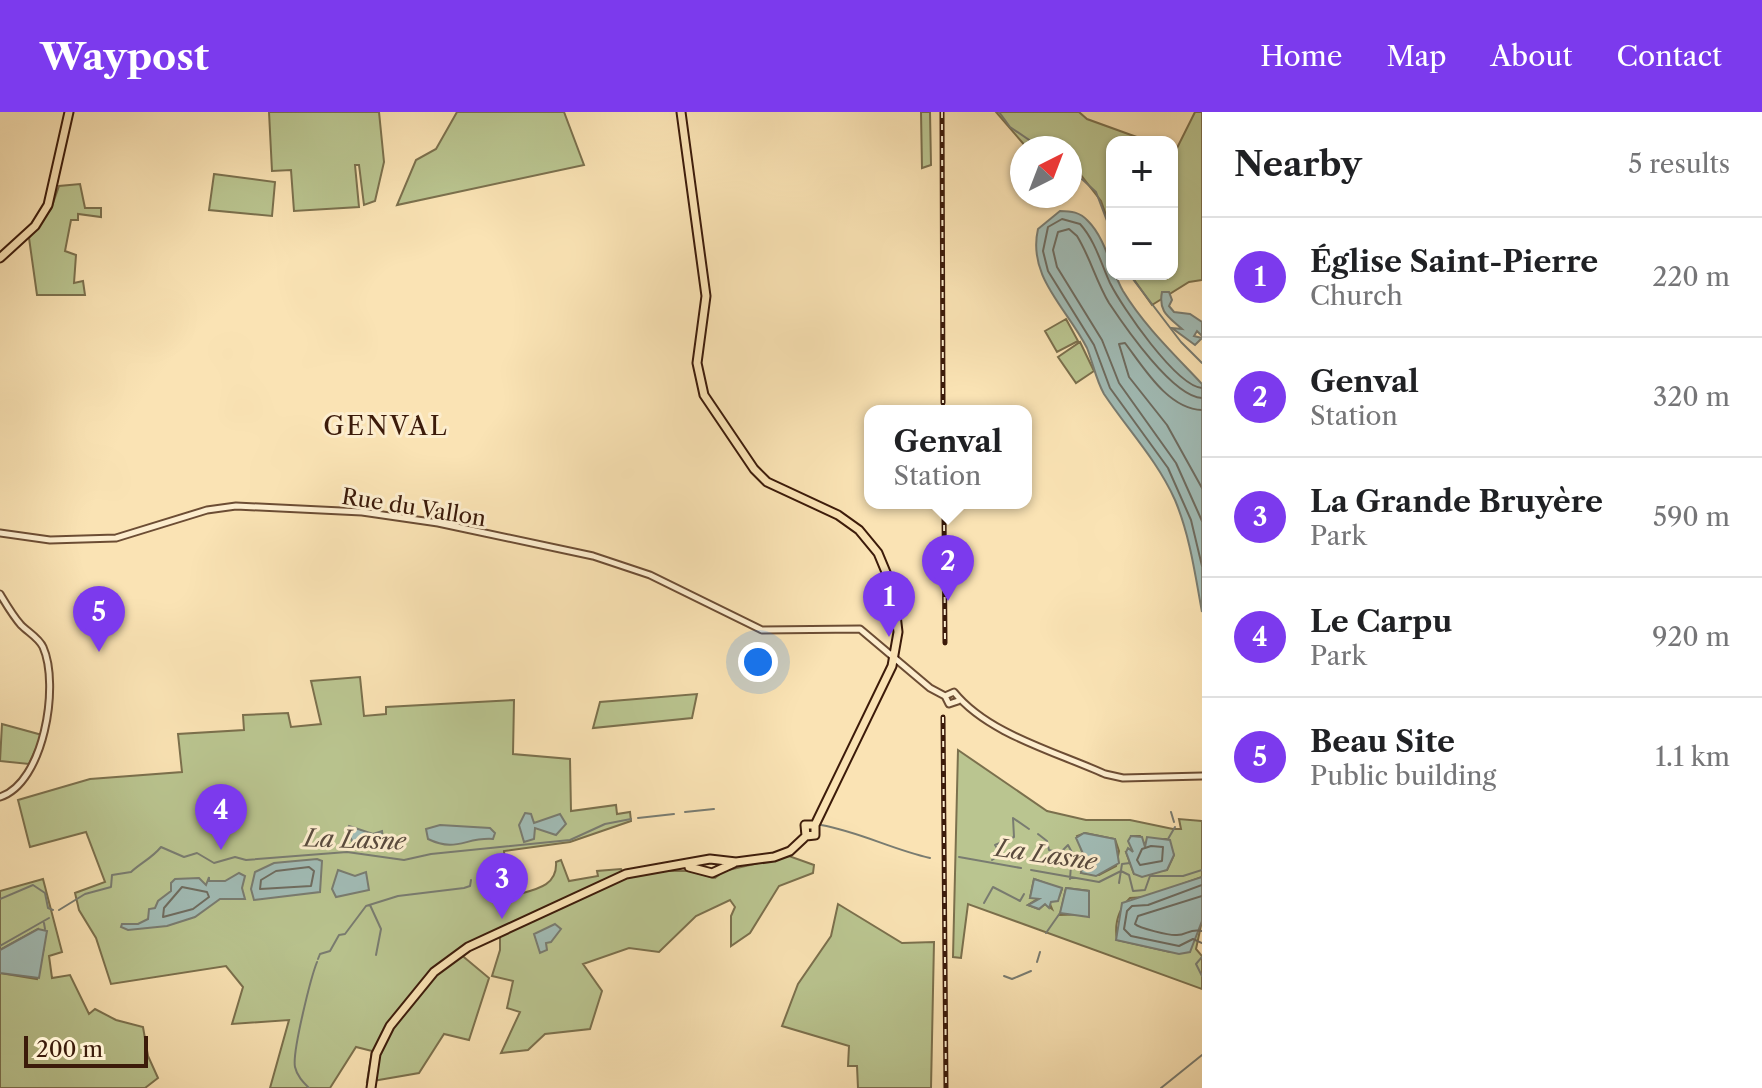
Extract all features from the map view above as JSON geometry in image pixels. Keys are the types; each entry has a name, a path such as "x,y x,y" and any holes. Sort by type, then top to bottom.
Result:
{"main road":[{"path":"0,258 35,226 48,205 69,112"},
{"path":"681,112 706,296 697,363 701,388 759,474 786,493 849,522 878,553 890,577 898,616 895,658 815,825 815,835 806,836 782,854 736,862 717,870 682,866"},
{"path":"371,1088 376,1054 390,1026 445,962 468,947 626,874 715,860 736,862"},
{"path":"715,860 717,870"},
{"path":"705,862 707,871"}],"street":[{"name":"Rue du Vallon","path":"0,533 50,540 116,538 207,510 236,506 362,512 424,521 593,556 659,579 762,630 860,629 895,658"},
{"path":"0,594 12,613 44,649 48,699 46,735 14,791 0,797"},
{"path":"895,658 930,688 945,696 954,692 958,701 988,723 1105,774 1123,778 1202,776"}],"green space":[{"path":"269,112 379,112 384,162 375,201 364,205 359,165 355,165 359,207 294,211 291,170 272,171"},
{"path":"457,112 564,112 584,165 397,205 416,160 436,149"},
{"path":"921,112 930,112 931,165 922,168"},
{"path":"996,112 1079,112 1087,119 1134,136 1106,136 1106,215 1101,201 1082,177 1082,136 1017,136"},
{"path":"1195,112 1202,112 1202,280 1189,282 1152,305 1134,280 1178,280 1178,146"},
{"path":"214,174 275,182 272,216 209,210"},
{"path":"80,184 85,208 101,208 101,217 78,214 78,220 71,220 65,251 76,255 74,283 83,281 85,295 37,295 29,238 51,209 59,186"},
{"path":"1066,319 1078,341 1057,352 1045,331"},
{"path":"1080,342 1094,371 1076,383 1058,357"},
{"path":"360,677 364,716 386,714 386,707 514,700 513,754 570,759 571,811 616,805 617,814 630,812 631,821 570,842 504,851 509,897 548,883 556,862 561,860 569,881 598,876 597,871 621,869 626,877 655,871 690,871 715,878 724,871 789,856 814,865 813,873 779,886 750,933 731,946 731,916 735,907 730,900 696,916 659,952 629,948 583,964 602,991 590,1029 545,1034 528,1050 501,1053 520,1012 507,1008 513,981 492,976 500,950 500,933 459,953 489,978 469,1040 444,1034 419,1073 367,1082 372,1051 356,1047 330,1088 270,1088 289,1020 232,1024 243,987 226,966 111,984 96,938 79,910 75,893 105,882 86,832 30,847 18,800 90,779 182,772 178,734 244,730 243,715 288,713 291,727 321,724 311,681"},
{"path":"697,694 692,718 593,728 600,702"},
{"path":"2,724 42,735 29,764 0,761"},
{"path":"958,750 1047,811 1086,820 1130,820 1173,829 1181,829 1179,819 1202,821 1202,877 1146,897 1130,898 1122,907 1116,928 1117,940 1170,952 1200,929 1202,921 1196,949 1202,956 1202,989 968,904 961,958 953,957","holes":["1085,833 1115,839 1119,851 1116,866 1099,875 1081,873 1085,860 1077,836","1131,836 1140,836 1146,847 1147,839 1166,839 1174,855 1167,870 1134,874 1126,852 1133,852","1034,879 1062,889 1059,897 1047,897 1052,909 1045,904 1039,909 1028,905 1039,898 1030,898","1066,888 1089,891 1089,914 1060,915"]},
{"path":"43,879 62,952 49,956 52,978 70,975 89,1014 95,1009 116,1020 143,1027 148,1056 158,1078 145,1088 0,1088 0,973 37,979 44,947 38,929 0,950 0,891"},
{"path":"838,904 902,943 934,942 931,1088 858,1088 857,1066 848,1066 849,1046 782,1026 798,984 831,936"}],"water":[{"path":"1060,211 1085,218 1106,251 1106,280 1118,280 1141,317 1202,384 1202,612 1188,541 1175,500 1151,458 1104,394 1087,348 1043,277 1036,246 1038,229"},
{"path":"1162,292 1169,292 1172,300 1169,306 1174,312 1190,314 1202,322 1202,336 1197,331 1194,336 1202,338 1195,345 1172,328 1182,329 1163,309"},
{"path":"525,813 531,814 534,823 560,814 566,824 556,835 535,828 534,839 524,842 519,825"},
{"path":"440,825 490,828 495,833 493,839 446,845 428,839 426,829"},
{"path":"349,826 373,834 382,831 383,839 372,845 356,843 347,830"},
{"path":"1084,833 1115,839 1119,863 1096,876 1081,873 1084,856 1076,838"},
{"path":"1131,836 1142,837 1145,847 1147,837 1170,840 1174,855 1167,870 1142,877 1134,874 1126,852 1128,848 1133,852 1128,841"},
{"path":"322,861 320,892 254,900 251,889 255,872 274,863"},
{"path":"338,870 355,876 366,872 369,890 336,897 332,889"},
{"path":"239,873 245,876 242,888 245,899 220,899 195,917 167,926 128,930 121,927 122,924 138,924 148,919 149,909 155,908 158,901 171,891 171,883 175,879 199,878 206,885 209,877 209,881 225,881"},
{"path":"1202,877 1202,921 1190,952 1179,954 1116,940 1122,903"},
{"path":"1034,879 1062,888 1058,901 1051,902 1049,908 1045,904 1039,909 1028,905 1039,899 1030,898"},
{"path":"1066,888 1089,891 1089,917 1060,913"},
{"path":"555,924 561,929 551,942 546,943 547,950 540,953 534,934"},
{"path":"38,929 47,931 39,978 0,973 0,950"}],"waterway":[{"path":"999,112 1010,127 1023,136"},
{"path":"1082,179 1096,192 1106,218"},
{"path":"1134,280 1181,342 1202,363"},
{"name":"La Lasne","path":"685,812 714,809"},
{"path":"1171,812 1174,822"},
{"name":"La Lasne","path":"638,818 674,814"},
{"path":"992,860 1001,854 995,845 1014,837 1013,818 1029,829"},
{"name":"La Lasne","path":"59,910 85,894 111,887 112,875 131,872 161,847 184,857 197,853 214,863 235,857 246,860 347,852 404,860 431,854 570,840 605,824 631,819"},
{"name":"La Lasne","path":"821,825 930,858"},
{"path":"1168,839 1175,827"},
{"path":"1038,834 1047,841 1049,850 1060,853 1068,845 1076,860 1071,865 1070,879"},
{"name":"La Lasne","path":"959,857 1021,868"},
{"name":"La Lasne","path":"1119,883 1122,864 1130,863"},
{"name":"La Lasne","path":"1031,870 1099,882 1121,871 1129,875 1133,891 1145,890 1150,876 1183,876 1202,870"},
{"path":"318,959 320,954 330,951 339,935 345,934 366,906 398,896 464,888 470,886 471,880"},
{"name":"La Lasne","path":"0,899 33,885 45,893 48,908 53,910"},
{"path":"984,903 993,887 1020,901 1024,894"},
{"path":"370,905 381,929 376,955"},
{"path":"1046,933 1060,913"},
{"path":"0,946 49,918"},
{"path":"44,923 45,929"},
{"path":"1037,962 1040,952"},
{"path":"1202,957 1196,964 1202,976"},
{"path":"309,1088 297,1073 295,1059 317,962"},
{"path":"1004,976 1012,979 1031,971"},
{"path":"1161,1088 1202,1055"}],"railway":[{"path":"942,112 943,403"},
{"path":"944,513 945,643"},
{"path":"943,717 946,1088"}],"place":[{"name":"Genval","path":"948,601"},
{"name":"Église Saint-Pierre","path":"889,637"},
{"name":"Beau Site","path":"99,652"},
{"name":"Le Carpu","path":"221,850"},
{"name":"La Grande Bruyère","path":"502,919"}],"district":[{"name":"GENVAL","path":"386,426"}]}
